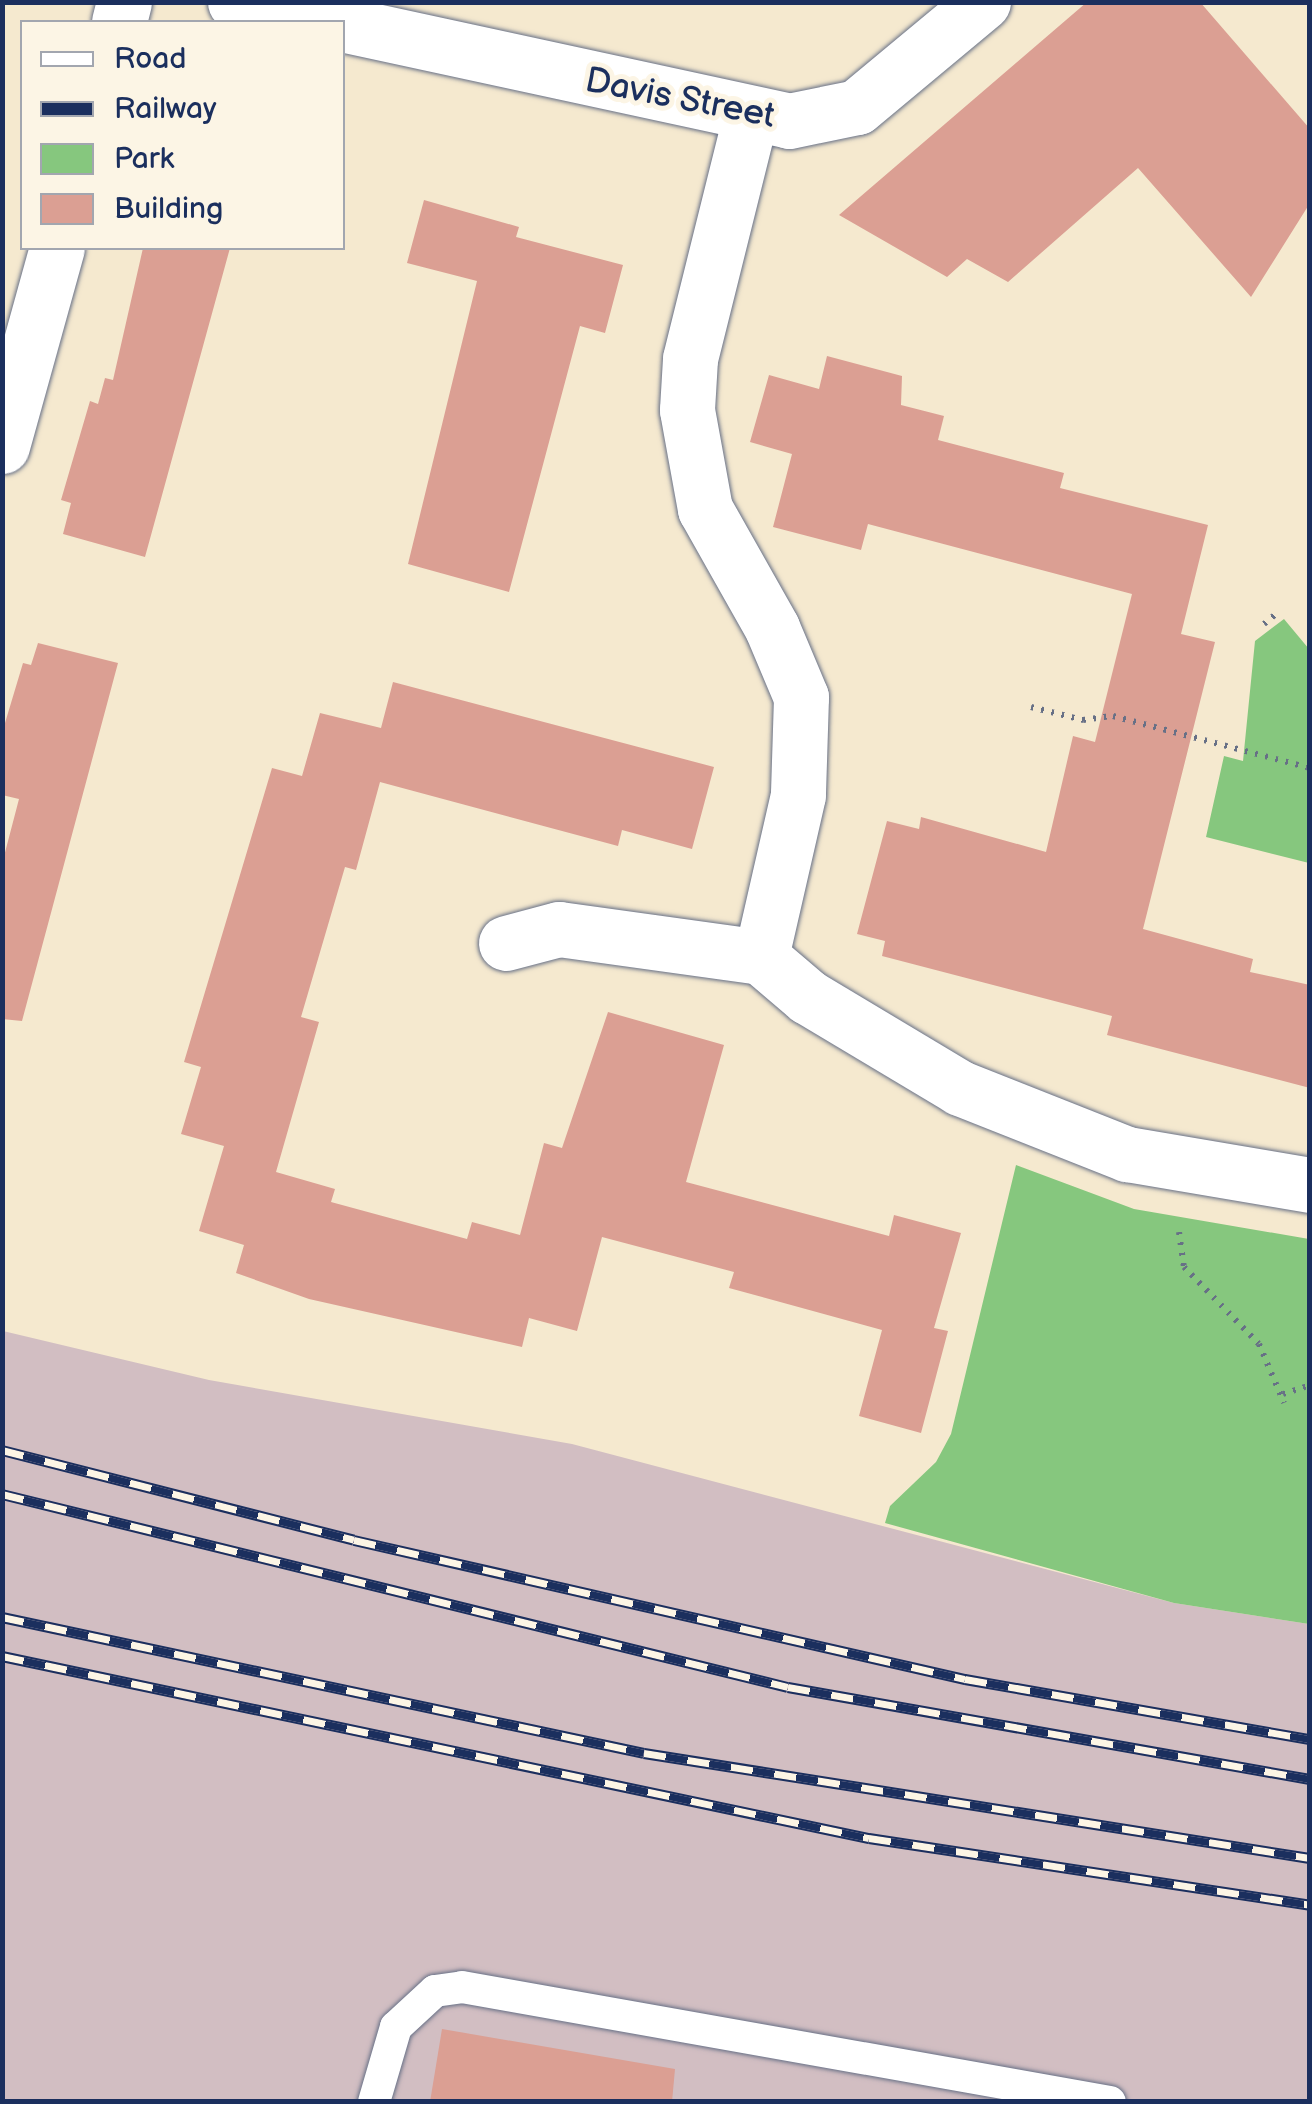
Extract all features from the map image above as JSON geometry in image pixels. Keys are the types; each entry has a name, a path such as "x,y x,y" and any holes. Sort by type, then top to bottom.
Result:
{"street":[{"path":"235,2 325,20"},
{"name":"Davis Street","path":"345,25 788,121 857,106 984,2"},
{"path":"750,114 690,359 686,410 705,509 772,628 801,696 798,794 761,957"},
{"path":"2,446 56,250"},
{"path":"506,943 559,929 761,957 808,997 977,1095 1126,1154 1310,1185"}],"lane":[{"path":"374,2102 396,2027 435,1991 462,1987 1110,2102"}],"path":[{"path":"1264,624 1277,613"},
{"path":"1032,707 1083,720 1113,716 1310,768"},
{"path":"1178,1226 1184,1267 1259,1344 1283,1398 1310,1385"}],"shaded area":[{"path":"3,1331 209,1380 572,1444 1174,1603 1309,1624 1309,2101 3,2102"}],"green space":[{"path":"1284,619 1309,649 1309,863 1206,837 1224,756 1243,761 1255,641"},
{"path":"1016,1165 1134,1209 1309,1239 1309,1624 1174,1603 885,1523 890,1506 936,1462 951,1434"}],"building":[{"path":"1087,2 1200,2 1310,129 1310,203 1251,297 1138,168 1008,282 967,259 947,277 839,215"},
{"path":"424,200 519,227 516,237 623,265 605,333 580,326 509,592 408,564 477,281 407,263"},
{"path":"143,250 229,250 145,557 63,534 71,503 61,500 90,401 98,404 105,378 113,380"},
{"path":"827,356 902,376 901,405 944,416 938,440 1064,473 1060,488 1208,525 1181,634 1215,642 1143,929 1253,959 1250,972 1310,985 1310,1088 1107,1035 1112,1016 882,956 885,941 857,934 887,821 919,829 921,817 1046,852 1073,736 1095,742 1132,594 868,524 861,550 773,527 792,454 750,442 769,375 819,389"},
{"path":"38,643 118,663 22,1021 2,1019 2,864 19,799 2,795 2,733 23,663 31,665"},
{"path":"393,682 714,767 692,849 622,830 618,846 380,782 356,870 345,867 301,1017 319,1022 276,1172 335,1189 331,1202 467,1239 472,1222 520,1235 544,1143 562,1148 608,1012 724,1045 686,1182 889,1236 894,1215 961,1233 934,1328 948,1331 921,1433 859,1416 882,1330 729,1288 734,1272 602,1237 577,1331 529,1318 522,1347 309,1299 236,1273 244,1245 199,1231 224,1146 181,1134 201,1067 184,1062 272,768 302,776 320,713 381,728"},
{"path":"442,2029 675,2069 672,2102 430,2102"}],"railway":[{"path":"2,1450 354,1540 965,1679 1310,1739"},
{"path":"2,1494 788,1687 1310,1779"},
{"path":"2,1617 644,1753 1310,1858"},
{"path":"2,1656 869,1838 1310,1905"}]}
